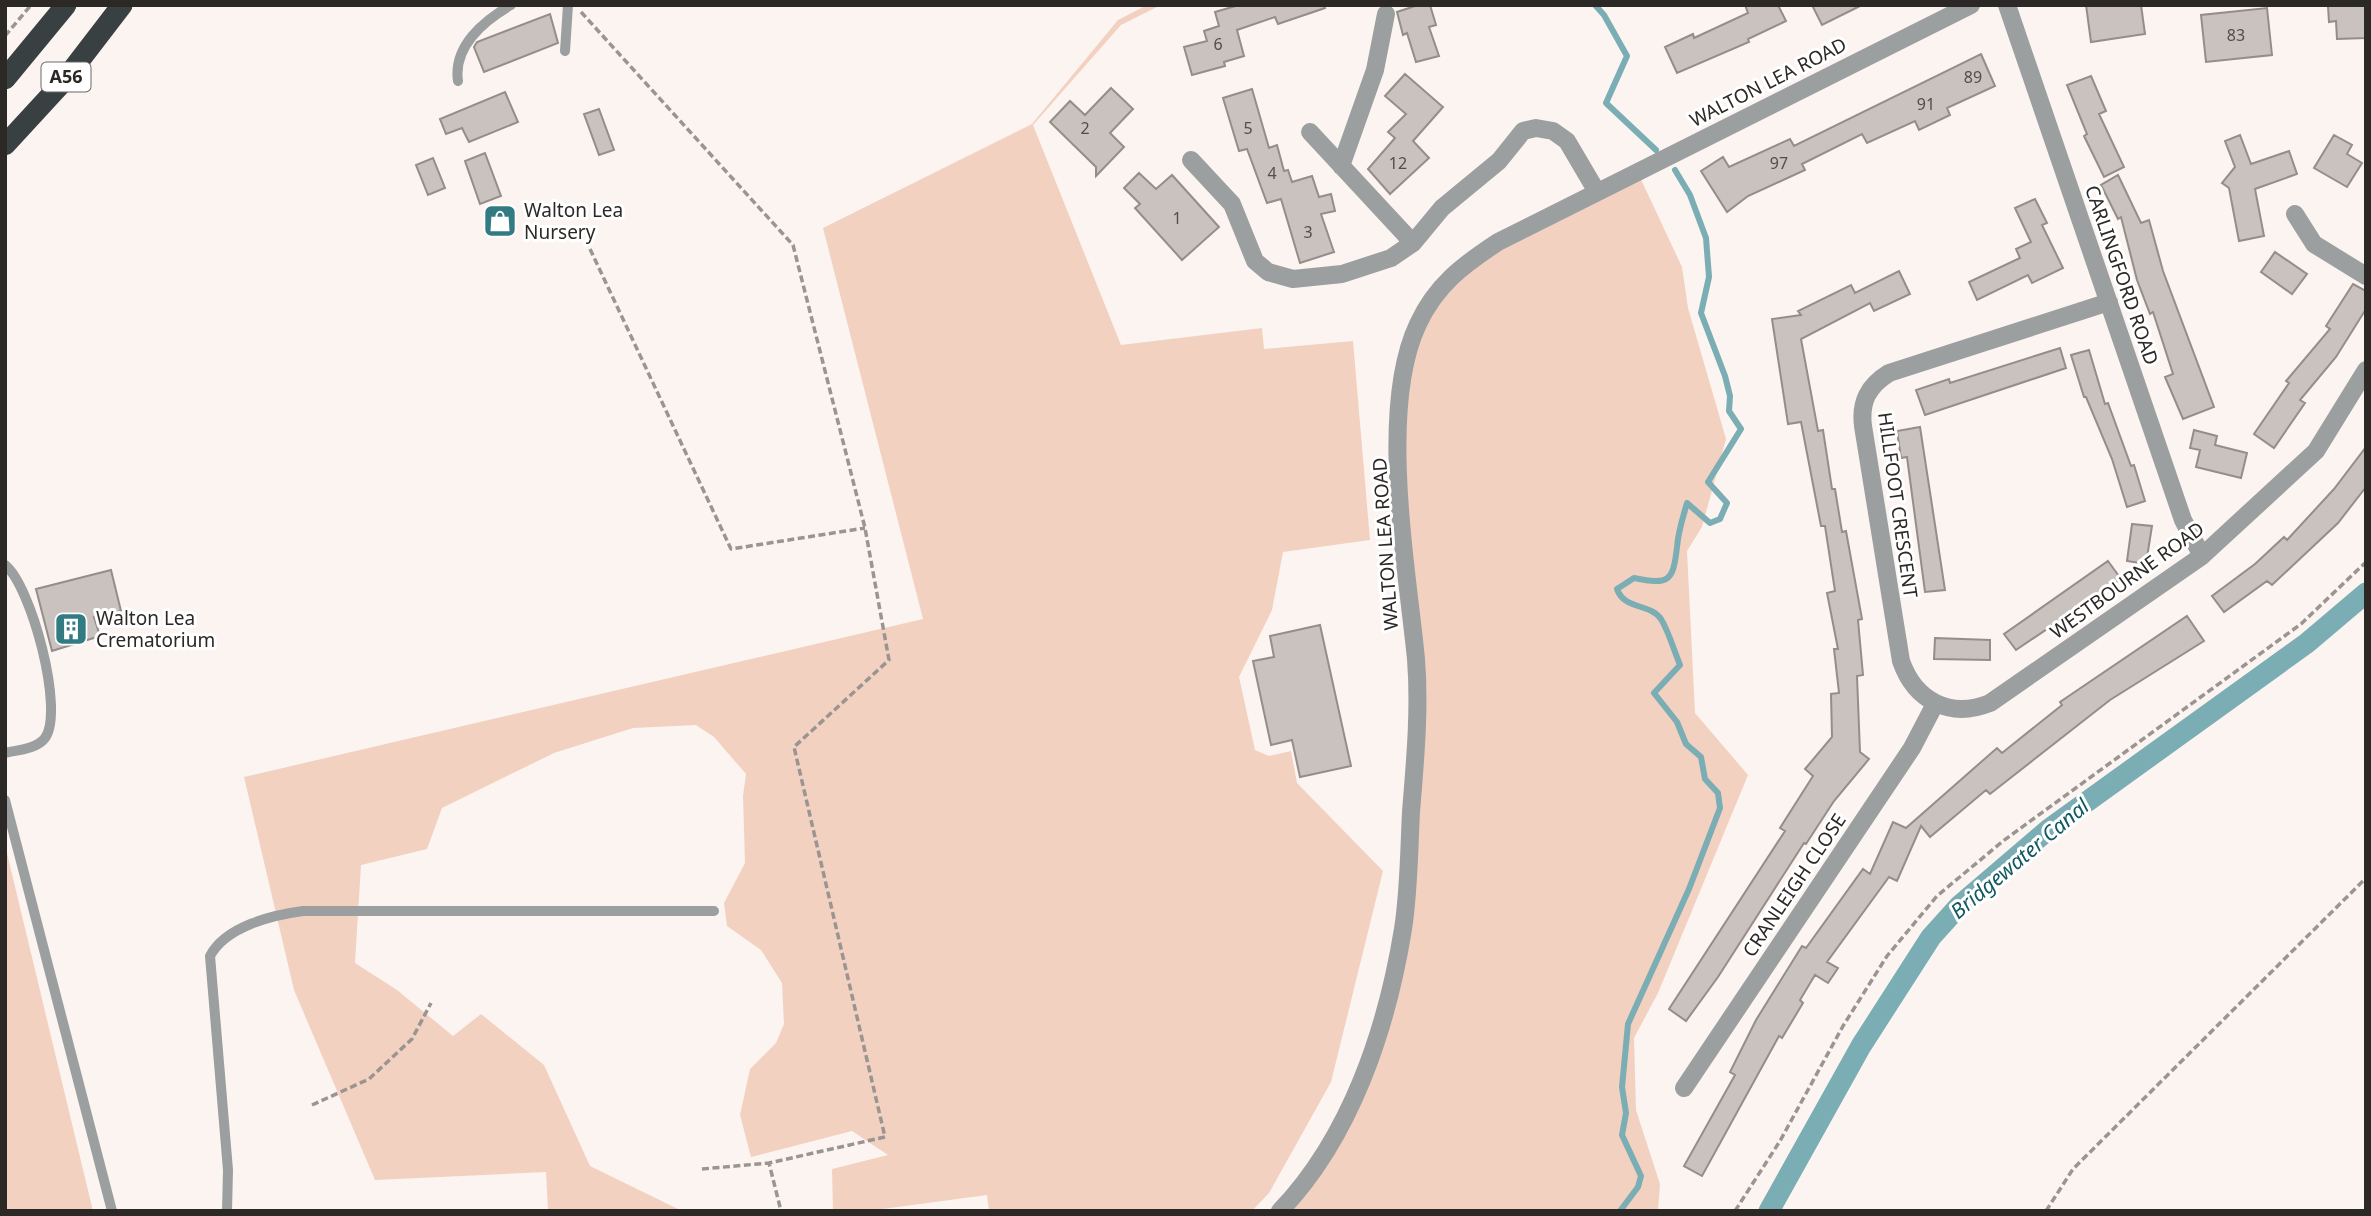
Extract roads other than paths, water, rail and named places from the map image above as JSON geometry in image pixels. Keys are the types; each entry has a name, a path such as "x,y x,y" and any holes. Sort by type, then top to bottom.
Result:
{"highway":[{"name":"A56","path":"5,79 66,5"},
{"name":"A56","path":"5,145 63,82 122,5"}],"street":[{"name":"CARLINGFORD ROAD","path":"2007,5 2183,520 2202,556"},
{"name":"WALTON LEA ROAD","path":"1280,1211 1296,1195 1350,1105 1385,1018 1403,927 1416,742 1416,663 1401,523 1399,448 1402,375 1417,326 1435,292 1457,269 1498,242 1966,6"},
{"path":"1341,166 1375,70 1386,14"},
{"path":"1191,160 1232,204 1255,261 1280,277 1314,278 1367,268 1391,258 1413,243 1442,208 1499,161 1523,131 1536,128 1553,131 1567,141 1597,192"},
{"path":"1310,132 1413,243"},
{"path":"2295,214 2314,244 2366,276"},
{"name":"HILLFOOT CRESCENT","path":"1935,704 1911,682 1900,661 1863,426 1866,396 1871,387 1889,373 2109,302"},
{"name":"WESTBOURNE ROAD","path":"1935,704 1968,710 1990,703 2202,556 2316,451 2366,370"},
{"name":"CRANLEIGH CLOSE","path":"1684,1088 1912,748 1935,704"}],"lane":[{"path":"458,81 459,60 468,42 479,28 511,5"},
{"path":"565,51 568,5"},
{"path":"5,565 23,589 34,620 47,669 51,724 46,738 39,743 5,753"},
{"path":"5,800 113,1211"},
{"path":"227,1211 228,1171 210,956 223,940 254,923 303,911 714,911"}],"waterway":[{"path":"1595,5 1604,15 1627,56 1606,103 1656,150"},
{"path":"1620,1211 1638,1187 1641,1176 1622,1135 1626,1113 1622,1087 1628,1024 1689,889 1720,808 1718,793 1705,779 1701,757 1686,744 1677,722 1654,693 1680,665 1661,619 1625,600 1617,589 1634,578 1655,581 1671,574 1687,503 1710,523 1720,519 1727,503 1708,482 1741,429 1729,411 1730,396 1725,376 1701,313 1709,277 1706,238 1690,195 1675,170"},
{"name":"Bridgewater Canal","path":"1769,1211 1861,1046 1931,937 1959,906 2049,829 2307,643 2366,593"}],"place":[{"name":"Walton Lea Nursery","path":"500,221"},
{"name":"Walton Lea Crematorium","path":"71,629"}]}
